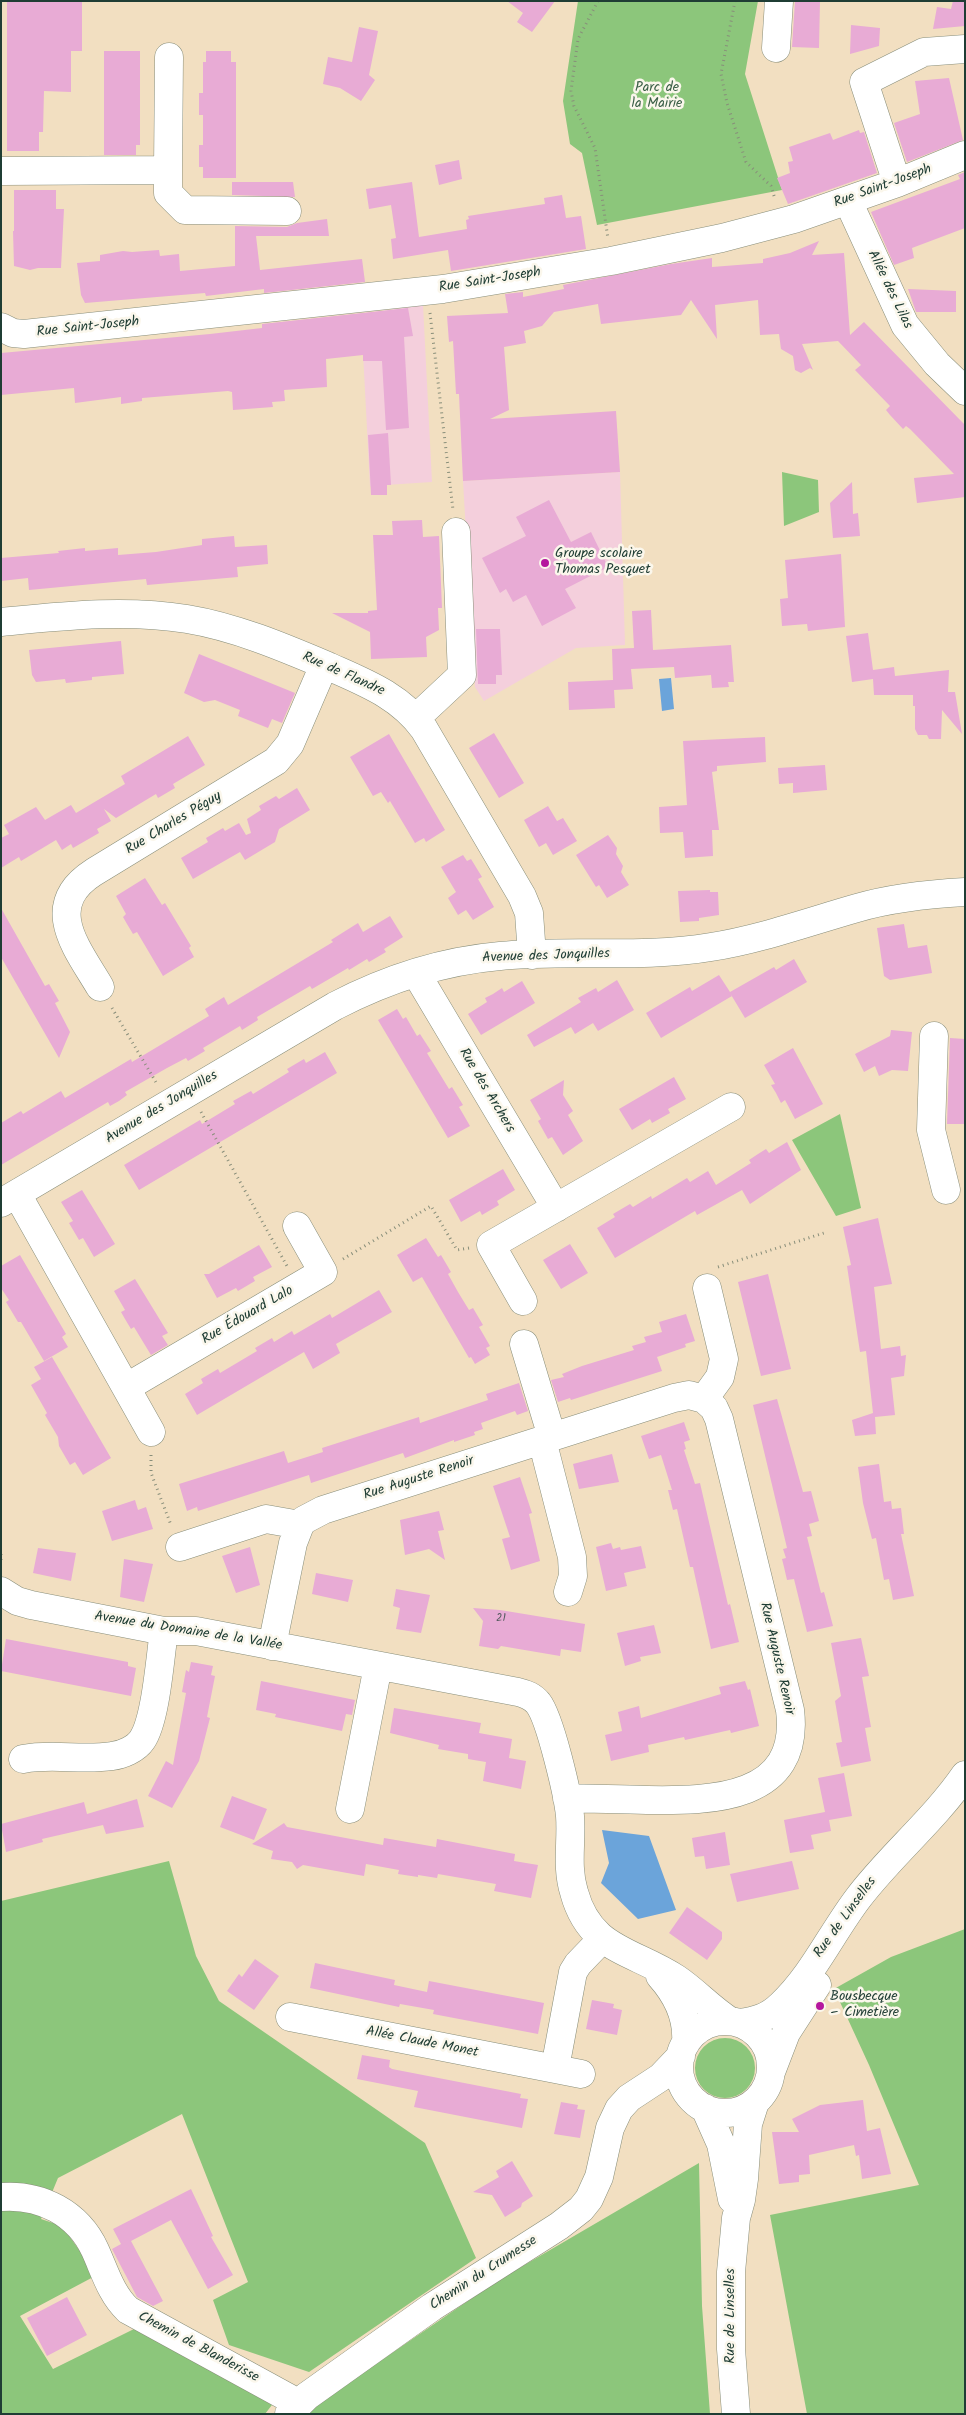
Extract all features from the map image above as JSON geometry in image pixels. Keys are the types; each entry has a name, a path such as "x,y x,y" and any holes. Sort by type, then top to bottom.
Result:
{"street":[{"path":"776,48 779,1"},
{"path":"897,183 864,82 924,52 965,49"},
{"path":"169,57 168,192 185,210 287,211"},
{"name":"Rue Saint-Joseph","path":"1,327 13,333 24,334 475,285 612,261 722,238 782,222 848,201 965,155"},
{"path":"1,171 168,170"},
{"name":"Allée des Lilas","path":"848,201 905,324 932,358 965,391"},
{"path":"416,718 462,676 456,532"},
{"name":"Rue de Flandre","path":"1,622 110,613 171,617 224,628 324,665 385,692 416,718 522,896 530,918 532,955"},
{"name":"Rue Charles Péguy","path":"100,988 68,930 66,910 74,888 94,872 276,761 290,744 324,665"},
{"name":"Avenue des Jonquilles","path":"9,1198 353,997 416,974 485,958 532,955 648,954 708,948 761,937 876,904 918,896 965,892"},
{"name":"Rue des Archers","path":"416,974 556,1208"},
{"path":"934,1036 931,1130 946,1190"},
{"path":"523,1301 491,1245 732,1107"},
{"path":"9,1198 127,1387 151,1432"},
{"path":"297,1226 324,1272"},
{"name":"Rue Édouard Lalo","path":"127,1387 324,1272"},
{"path":"704,1399 720,1377 724,1359 707,1288"},
{"path":"524,1344 547,1439 572,1557 573,1576 568,1592"},
{"name":"Rue Auguste Renoir","path":"300,1525 304,1520 323,1510 679,1396 694,1396 704,1399 714,1408 719,1419 790,1710 791,1735 788,1750 774,1770 760,1782 745,1790 720,1798 691,1801 567,1798"},
{"path":"180,1546 266,1519 300,1525 293,1543 272,1646"},
{"name":"Avenue du Domaine de la Vallée","path":"1,1591 17,1601 31,1605 164,1631 191,1630 518,1692 532,1697 540,1707 546,1720 567,1798 570,1816 568,1858 571,1883 581,1913 602,1939 618,1950 676,1978 714,2011 735,2022"},
{"path":"23,1760 46,1755 111,1757 123,1754 140,1743 149,1722 164,1631"},
{"path":"350,1809 378,1666"},
{"name":"Rue de Linselles","path":"735,2022 760,2020 786,2000 798,1986 858,1898 942,1805 965,1775"},
{"name":"Rue de Linselles","path":"771,2072 786,2033 863,1917 901,1871 965,1800"},
{"path":"555,2068 573,1972 578,1964 602,1939"},
{"name":"Avenue du Domaine de la Vallée","path":"648,1965 669,1986 677,1998 685,2023 684,2049"},
{"name":"Allée Claude Monet","path":"290,2017 581,2074"},
{"path":"629,2098 653,2093 679,2096 718,2112 744,2109 755,2102 767,2085 771,2072 770,2058 766,2045 752,2030 735,2022 718,2022 705,2026 694,2033 684,2049 679,2069 682,2083 700,2104"},
{"name":"Chemin du Crumesse","path":"294,2408 432,2307 559,2226 582,2209 599,2177 614,2117 629,2098 661,2077 684,2049"},
{"name":"Rue de Linselles","path":"736,2414 730,2307 736,2218 741,2200 749,2118 755,2102"},
{"name":"Rue de Linselles","path":"700,2104 716,2130 726,2163 736,2218"},
{"name":"Chemin de Blanderisse","path":"1,2197 36,2198 65,2214 88,2237 112,2290 128,2310 294,2408"}],"path":[{"path":"598,1 578,39 571,91 574,106 595,148 612,261"},
{"path":"735,1 721,74 746,162 771,186 782,222"},
{"path":"427,290 456,532"},
{"path":"100,988 179,1098 298,1286"},
{"path":"324,1272 430,1206 457,1250 491,1245"},
{"path":"707,1288 706,1271 827,1232"},
{"path":"151,1432 152,1473 180,1546"},
{"path":"1,1554 1,1560"}],"shaded area":[{"path":"423,305 432,482 370,486 361,314"},
{"name":"Groupe scolaire Thomas Pesquet","path":"620,472 625,645 576,648 484,701 475,687 463,481"}],"green space":[{"name":"Parc de la Mairie","path":"578,1 758,1 745,74 782,190 597,225 582,153 570,144 563,101"},
{"path":"782,472 818,480 819,512 784,526"},
{"path":"840,1114 861,1208 836,1216 792,1140"},
{"path":"169,1861 196,1956 219,2001 425,2143 476,2258 309,2372 229,2345 213,2300 248,2282 182,2114 58,2178 41,2219 62,2226 97,2275 20,2316 53,2369 134,2329 222,2372 275,2401 265,2414 1,2414 1,1901"},
{"path":"965,1929 965,2414 807,2414 770,2215 919,2185 869,2065 834,1989 891,1957"},
{"path":"719,2038 731,2038 747,2046 753,2056 755,2068 753,2080 747,2090 731,2098 719,2098 703,2090 695,2074 695,2062 703,2046"},
{"path":"699,2163 702,2306 710,2414 309,2414 316,2405 497,2281"}],"water":[{"path":"671,678 674,709 662,711 659,679"},
{"path":"602,1830 649,1836 676,1910 638,1919 601,1883 609,1863"}],"building":[{"path":"7,1 82,1 82,51 71,51 71,92 44,91 43,132 39,132 39,151 7,151"},
{"path":"507,1 555,1 532,32 517,22 523,13"},
{"path":"795,1 820,1 819,48 792,47"},
{"path":"953,1 965,1 965,26 933,29 937,7 951,9"},
{"path":"851,25 880,28 879,46 850,54"},
{"path":"359,27 378,31 369,75 375,80 361,101 340,88 323,84 328,57 352,62"},
{"path":"104,51 140,51 140,145 136,145 136,155 104,155"},
{"path":"206,51 231,51 231,62 236,62 236,178 203,178 203,167 199,167 199,145 203,145 203,115 199,115 199,93 203,93 203,62 206,62"},
{"path":"949,78 963,140 907,162 894,123 920,114 915,81"},
{"path":"859,130 860,133 864,132 877,173 788,204 777,178 790,173 788,162 793,161 789,147 830,133 833,140"},
{"path":"459,160 462,179 439,185 435,165"},
{"path":"965,172 965,228 912,248 914,258 894,265 871,212 960,179 958,175"},
{"path":"232,182 293,182 295,197 232,195"},
{"path":"412,182 419,237 467,229 466,220 469,219 468,216 545,204 544,198 562,195 566,218 581,216 586,249 451,271 448,250 393,259 391,239 396,238 391,205 369,209 366,189"},
{"path":"14,190 56,190 56,209 64,209 61,268 30,270 14,266"},
{"path":"327,219 329,236 256,236 260,270 362,259 365,282 264,293 264,289 206,296 205,293 85,303 81,295 77,263 100,261 100,255 123,251 159,250 160,256 179,254 180,271 235,266 235,226 287,227 297,223"},
{"path":"819,241 812,255 844,253 850,335 864,322 965,425 965,497 917,503 914,478 954,474 910,429 906,426 903,429 890,415 886,410 890,406 855,370 861,365 838,341 802,344 813,370 810,368 801,373 795,370 793,356 781,349 779,334 760,335 758,300 715,305 717,339 691,300 681,315 601,324 598,304 554,312 542,326 524,331 526,343 504,347 509,410 490,419 616,411 620,472 463,481 459,394 456,394 453,341 449,342 447,316 508,313 505,294 523,292 523,297 564,289 563,285 671,264 712,258 712,267 763,263 763,259 790,253"},
{"path":"908,289 956,291 956,312 916,312"},
{"path":"408,308 413,336 404,337 409,428 386,430 382,361 363,361 363,355 326,359 327,387 284,390 285,401 272,402 273,407 233,410 232,392 228,391 142,398 142,401 121,404 121,397 75,403 74,388 1,395 1,353 210,334 262,328 262,324"},
{"path":"388,433 391,485 387,485 387,495 371,495 368,435"},
{"path":"852,482 853,514 858,513 860,536 833,538 830,503"},
{"path":"549,500 571,542 591,532 608,567 565,589 576,608 542,626 526,595 513,602 506,589 500,593 482,558 526,536 516,517"},
{"path":"422,520 423,537 439,536 442,608 438,608 439,630 426,637 427,657 371,659 370,632 332,613 368,613 368,611 377,610 373,535 393,535 392,521"},
{"path":"234,536 235,547 267,545 268,564 237,567 238,577 147,585 146,579 29,590 28,578 1,581 1,558 59,553 58,551 85,548 85,551 118,548 118,555 156,552 202,545 202,539"},
{"path":"841,554 845,627 808,631 807,624 782,626 780,599 788,598 785,560"},
{"path":"651,610 653,650 731,645 734,682 728,682 729,687 712,688 711,675 675,678 674,667 631,669 633,689 614,690 615,708 569,710 568,682 613,680 612,649 634,648 632,611"},
{"path":"476,629 500,629 502,675 496,675 496,684 478,684"},
{"path":"868,633 873,670 894,667 895,676 949,670 948,692 955,692 962,734 942,710 941,739 929,739 927,735 918,735 915,729 913,695 874,695 873,679 852,682 846,636"},
{"path":"121,641 124,674 92,677 92,680 66,683 65,679 36,682 32,675 29,650"},
{"path":"199,654 295,693 282,723 272,719 268,728 238,716 240,710 215,700 204,702 184,693"},
{"path":"494,733 524,783 499,798 469,748"},
{"path":"389,734 445,830 426,842 424,838 415,843 390,801 388,803 381,792 373,796 350,757"},
{"path":"188,736 205,765 173,784 175,788 158,798 156,794 116,818 104,809 111,821 97,829 99,833 73,848 71,844 62,850 56,840 21,861 19,857 1,868 1,838 9,834 4,825 36,807 45,820 71,805 76,813 125,784 121,776"},
{"path":"765,737 766,762 717,766 717,771 712,772 719,830 712,830 713,856 685,858 683,832 660,833 659,807 687,805 683,741"},
{"path":"825,765 827,790 793,793 793,783 779,784 778,768"},
{"path":"297,788 310,810 279,829 275,842 245,860 240,852 193,879 181,858 208,842 206,838 223,828 225,831 239,823 246,835 251,833 247,819 261,810 259,806 276,796 279,799"},
{"path":"548,806 557,821 563,818 577,841 553,855 546,843 539,847 524,820"},
{"path":"608,835 617,848 616,854 623,866 621,872 629,885 607,898 599,885 596,887 576,855"},
{"path":"463,855 467,861 471,859 482,877 478,879 494,907 473,920 466,910 458,915 448,898 456,892 441,867"},
{"path":"145,878 162,905 165,903 191,946 189,948 194,957 163,976 137,932 133,934 127,924 123,917 126,914 116,896"},
{"path":"710,890 710,892 718,892 719,915 699,918 699,921 680,922 678,891"},
{"path":"1,908 45,986 49,984 59,1001 55,1003 70,1032 59,1058 1,957"},
{"path":"390,916 403,937 384,949 386,952 369,962 367,959 349,970 348,968 312,989 310,986 257,1017 258,1020 242,1030 240,1026 203,1048 205,1051 188,1061 186,1058 167,1068 125,1092 127,1095 119,1101 110,1106 108,1102 1,1165 1,1123 21,1111 23,1114 61,1091 65,1098 131,1059 132,1062 209,1016 205,1009 224,997 228,1005 333,942 331,940 358,923 363,932"},
{"path":"904,924 908,948 927,945 932,973 890,980 884,976 877,928"},
{"path":"794,959 807,982 745,1018 732,996 661,1038 646,1013 690,987 692,991 719,975 730,992 774,967 776,970"},
{"path":"617,980 634,1010 598,1031 593,1023 575,1034 571,1027 534,1047 527,1035 581,1002 578,998 596,988 598,992"},
{"path":"522,981 535,1003 481,1035 468,1014 487,1002 485,998 502,988 504,992"},
{"path":"397,1009 403,1019 406,1017 417,1036 420,1034 431,1051 427,1053 449,1089 452,1087 463,1105 459,1107 470,1126 448,1138 378,1020"},
{"path":"891,1030 912,1032 908,1071 892,1070 879,1076 875,1066 864,1072 855,1054 890,1036"},
{"path":"950,1038 965,1039 965,1124 947,1124"},
{"path":"793,1048 823,1104 795,1119 785,1100 781,1103 771,1085 775,1084 764,1065"},
{"path":"325,1052 337,1073 139,1190 124,1165 200,1120 202,1124 235,1104 233,1101 251,1091 253,1094 289,1072 287,1069 304,1059 306,1063"},
{"path":"674,1077 686,1099 668,1109 670,1113 652,1123 650,1119 632,1130 619,1109"},
{"path":"564,1080 563,1095 573,1111 568,1115 583,1141 563,1155 552,1137 548,1139 538,1121 541,1119 530,1100"},
{"path":"787,1142 801,1170 750,1204 742,1190 697,1215 695,1211 615,1258 597,1228 615,1217 613,1214 630,1204 633,1207 651,1196 652,1199 687,1178 690,1182 708,1171 716,1185 751,1163 749,1160 766,1149 769,1153"},
{"path":"503,1169 515,1190 497,1201 499,1205 482,1215 480,1211 461,1222 449,1200"},
{"path":"82,1190 115,1244 94,1257 83,1238 79,1240 69,1223 73,1221 61,1202"},
{"path":"878,1218 892,1284 874,1287 881,1349 900,1346 901,1356 906,1355 904,1376 891,1378 895,1415 875,1417 876,1434 855,1436 852,1420 873,1413 866,1351 860,1352 847,1266 851,1265 843,1227"},
{"path":"426,1238 438,1257 441,1255 451,1272 448,1274 469,1310 473,1308 483,1325 479,1327 490,1346 486,1348 490,1355 475,1364 471,1357 469,1358 422,1277 413,1282 397,1255"},
{"path":"570,1244 588,1273 561,1289 543,1260"},
{"path":"259,1245 272,1267 253,1277 255,1281 238,1291 236,1288 217,1298 204,1274 209,1274"},
{"path":"20,1255 66,1334 62,1337 68,1347 44,1361 21,1322 18,1322 6,1302 9,1300 1,1288 1,1266"},
{"path":"768,1274 791,1369 761,1376 738,1282"},
{"path":"135,1279 168,1333 162,1336 168,1345 151,1355 134,1327 131,1329 125,1319 121,1312 125,1310 114,1291"},
{"path":"379,1290 392,1312 336,1344 340,1353 313,1369 304,1352 197,1415 185,1394 203,1383 201,1379 218,1369 220,1373 257,1351 255,1348 272,1338 274,1342 292,1331 294,1335 330,1314 332,1318"},
{"path":"686,1314 695,1341 685,1344 686,1347 657,1357 662,1371 571,1400 570,1398 558,1402 551,1380 564,1377 562,1374 582,1366 634,1350 632,1346 646,1342 644,1337 662,1332 659,1322"},
{"path":"52,1357 111,1458 83,1475 75,1462 70,1465 59,1446 58,1437 45,1415 47,1413 31,1385 41,1379 34,1367"},
{"path":"519,1383 528,1411 517,1415 515,1411 481,1423 483,1429 474,1432 475,1435 454,1442 454,1440 405,1458 403,1453 311,1483 309,1475 198,1511 197,1507 187,1511 179,1484 284,1451 288,1463 323,1452 322,1448 419,1417 420,1423 488,1400 486,1394"},
{"path":"777,1399 803,1492 811,1491 819,1521 809,1524 812,1536 807,1537 821,1593 824,1592 833,1626 807,1632 794,1579 787,1580 782,1559 786,1558 783,1549 787,1548 753,1405"},
{"path":"684,1422 690,1440 684,1442 686,1449 684,1450 695,1484 700,1483 728,1605 730,1604 739,1642 711,1649 693,1567 690,1567 677,1509 673,1510 668,1490 672,1490 661,1455 649,1459 641,1436"},
{"path":"612,1454 619,1482 579,1489 573,1464"},
{"path":"879,1464 884,1502 891,1501 892,1509 901,1508 904,1534 901,1534 914,1596 893,1600 889,1579 884,1580 876,1538 872,1539 863,1503 858,1467"},
{"path":"520,1477 532,1513 529,1514 540,1561 511,1570 502,1539 510,1537 493,1486"},
{"path":"135,1500 138,1510 146,1507 153,1529 112,1541 102,1511"},
{"path":"439,1511 444,1530 438,1531 445,1560 429,1549 405,1555 400,1520"},
{"path":"611,1543 613,1549 620,1547 621,1550 641,1546 646,1568 624,1573 627,1586 606,1591 596,1547"},
{"path":"250,1547 260,1585 236,1593 222,1556"},
{"path":"38,1548 76,1553 71,1581 33,1573"},
{"path":"124,1559 153,1564 144,1602 120,1597"},
{"path":"316,1573 353,1580 348,1602 312,1594"},
{"path":"396,1589 430,1595 421,1633 396,1629 400,1608 393,1606"},
{"path":"473,1608 500,1610 585,1624 581,1652 561,1649 560,1656 501,1646 498,1649 479,1646 483,1621"},
{"path":"654,1625 661,1653 640,1657 641,1661 625,1666 617,1633"},
{"path":"861,1638 869,1676 862,1677 871,1727 865,1728 871,1761 841,1767 836,1743 842,1742 835,1701 841,1696 831,1643"},
{"path":"6,1639 128,1662 128,1666 136,1668 131,1696 1,1671"},
{"path":"191,1662 213,1666 211,1675 215,1676 207,1717 210,1718 199,1761 172,1808 148,1796 166,1761 173,1765 186,1693 182,1692 186,1670 189,1672"},
{"path":"261,1681 355,1700 352,1715 346,1714 342,1731 275,1717 276,1714 256,1710"},
{"path":"745,1681 748,1690 750,1689 759,1726 731,1733 730,1730 685,1740 684,1737 648,1745 649,1752 611,1761 605,1735 622,1731 618,1712 639,1706 641,1718 721,1694 719,1687"},
{"path":"394,1708 481,1723 479,1733 512,1739 509,1758 526,1761 521,1789 483,1781 486,1762 468,1759 468,1754 438,1749 439,1745 390,1733"},
{"path":"844,1773 852,1816 829,1820 831,1831 811,1835 814,1849 790,1853 784,1820 825,1812 818,1778"},
{"path":"232,1796 267,1809 254,1840 220,1827"},
{"path":"137,1799 144,1827 106,1834 103,1825 42,1839 43,1842 6,1852 1,1824 84,1802 87,1814"},
{"path":"284,1823 287,1827 383,1845 384,1838 436,1847 437,1839 515,1854 514,1861 538,1865 531,1898 494,1891 496,1884 438,1874 437,1878 398,1874 399,1870 366,1864 364,1876 303,1865 297,1869 292,1862 271,1859 273,1851 252,1844"},
{"path":"725,1832 730,1865 706,1869 704,1856 695,1857 692,1838"},
{"path":"792,1861 799,1889 737,1902 730,1874"},
{"path":"687,1907 722,1932 722,1939 707,1960 669,1933"},
{"path":"255,1959 279,1976 254,2010 227,1991 239,1974 242,1977"},
{"path":"315,1963 395,1980 394,1985 427,1992 429,1981 544,2003 538,2034 433,2014 434,2010 400,2004 399,2007 310,1988"},
{"path":"592,2000 614,2004 613,2008 622,2010 617,2035 586,2029"},
{"path":"362,2055 390,2060 389,2067 392,2069 521,2094 520,2098 528,2099 522,2128 414,2107 418,2091 357,2079"},
{"path":"863,2100 867,2131 880,2128 891,2174 862,2179 859,2155 856,2156 854,2145 809,2155 810,2174 799,2175 799,2182 779,2184 772,2132 799,2132 792,2119 820,2105"},
{"path":"561,2102 578,2105 577,2109 585,2110 580,2138 554,2134"},
{"path":"512,2161 533,2196 522,2203 521,2207 505,2217 492,2195 473,2192 499,2177 496,2171"},
{"path":"191,2189 213,2236 211,2237 233,2275 208,2289 171,2220 131,2241 163,2301 153,2306 137,2297 112,2249 121,2244 113,2229"},
{"path":"67,2297 87,2335 47,2356 27,2318"}],"place":[{"name":"Groupe scolaire Thomas Pesquet","path":"545,563"},
{"name":"Bousbecque – Cimetière","path":"820,2006"}]}
